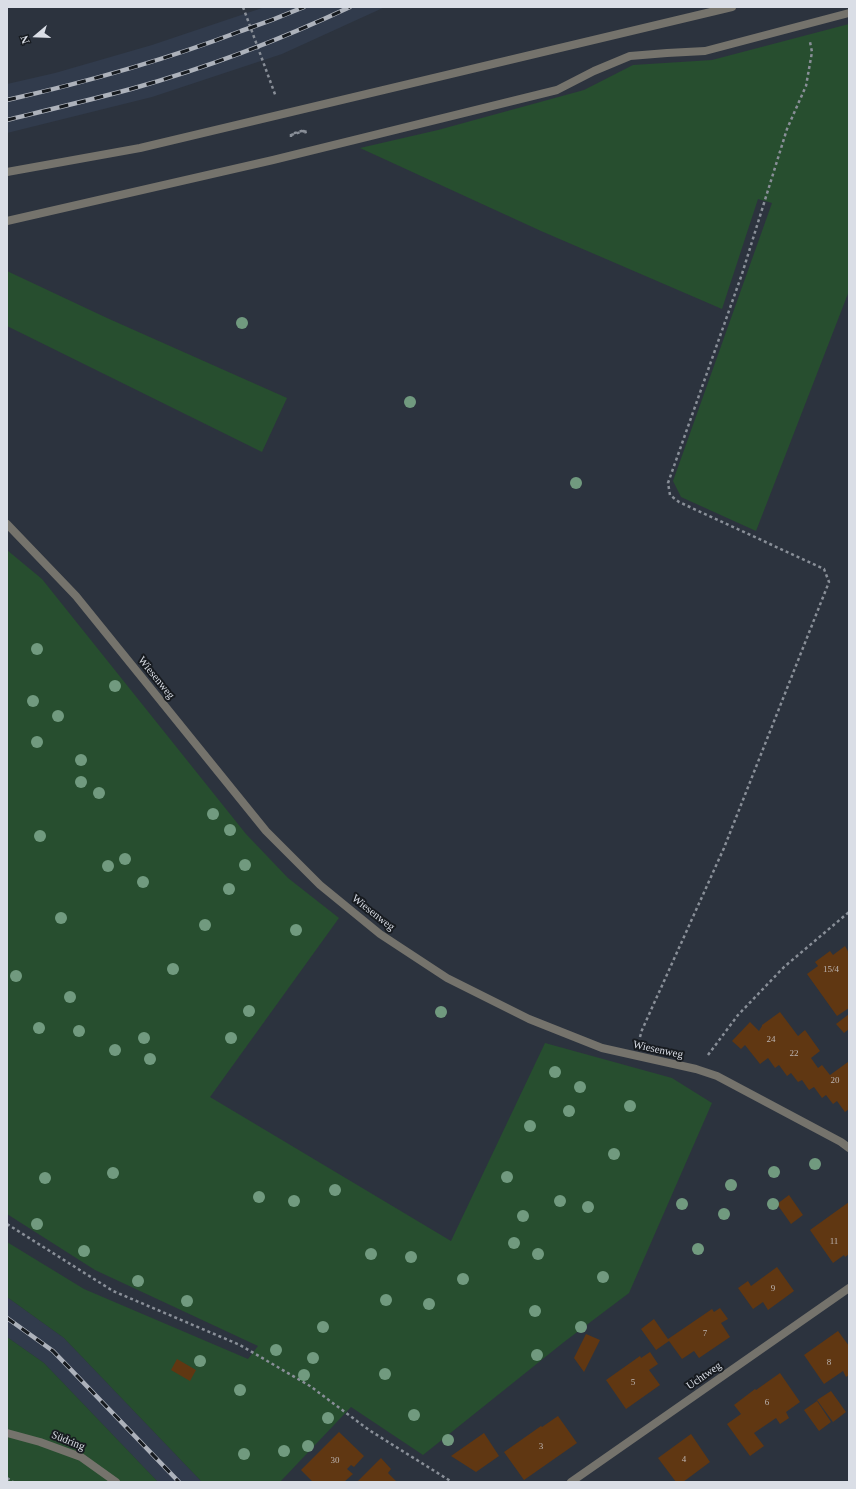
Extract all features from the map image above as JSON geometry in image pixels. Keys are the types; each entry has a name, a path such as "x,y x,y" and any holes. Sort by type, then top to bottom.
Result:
{"street":[{"path":"7,172 140,148 732,7"},
{"path":"7,221 273,160 557,90 594,71 630,56 705,51 849,13"},
{"name":"Wiesenweg","path":"7,524 76,596 266,831 320,885 380,934 447,978 529,1019 602,1048 717,1076 841,1142 849,1148"},
{"name":"Uchtweg","path":"571,1482 849,1288"},
{"name":"Südring","path":"7,1433 40,1442 81,1457 116,1482"}],"path":[{"path":"243,7 277,101"},
{"path":"635,1056 642,1030 724,848 829,582 824,570 679,502 670,495 668,483 742,274 787,130 806,86 812,52 807,24"},
{"path":"696,1070 738,1015 784,967 849,912"},
{"path":"7,1224 113,1291 240,1345 310,1386 368,1430 452,1482"},
{"path":"7,1478 13,1482"}],"shaded area":[{"path":"265,7 385,7 282,54 152,97 7,133 7,84 55,73 152,45"},
{"path":"7,1297 64,1338 202,1482 158,1482 44,1363 7,1337"}],"green space":[{"path":"849,24 849,291 756,531 681,497 673,481 772,203 758,199 722,309 541,231 360,148 438,130 584,90 633,65 712,60"},
{"path":"7,271 107,318 287,398 262,452 7,326"},
{"path":"7,550 42,579 246,834 288,878 339,918 210,1097 451,1241 545,1043 672,1078 712,1103 629,1293 564,1342 423,1455 351,1407 280,1482 202,1482 64,1338 7,1297 7,1242 84,1289 248,1359 258,1346 95,1270 7,1214"},
{"path":"7,1337 44,1363 158,1482 7,1482"}],"building":[{"path":"845,946 849,953 849,1008 837,1016 807,974 818,966 815,962 830,951 833,955"},
{"path":"780,1012 798,1036 805,1030 820,1051 811,1058 818,1068 822,1065 830,1075 848,1062 849,1109 845,1112 837,1101 833,1104 826,1095 822,1098 814,1087 809,1090 802,1080 798,1082 791,1073 787,1076 779,1065 775,1068 768,1058 760,1064 745,1045 741,1049 732,1041 750,1022 759,1031 762,1025"},
{"path":"849,1014 849,1029 844,1033 836,1024"},
{"path":"789,1195 803,1215 791,1224 777,1204"},
{"path":"849,1202 849,1254 845,1257 844,1255 833,1263 810,1230"},
{"path":"777,1267 794,1291 768,1310 763,1302 753,1309 738,1288 748,1281 751,1286"},
{"path":"720,1308 728,1319 721,1323 730,1337 699,1358 694,1351 682,1359 669,1341 656,1350 641,1329 654,1319 668,1339 712,1309 714,1312"},
{"path":"838,1331 849,1346 849,1375 846,1377 843,1371 824,1384 804,1355"},
{"path":"586,1334 600,1340 584,1372 574,1358"},
{"path":"650,1352 658,1364 649,1370 660,1385 626,1409 606,1380 640,1356 641,1358"},
{"path":"177,1359 196,1370 190,1381 171,1370"},
{"path":"780,1373 800,1402 786,1412 789,1418 780,1424 776,1418 754,1433 764,1446 750,1456 727,1424 741,1414 734,1405"},
{"path":"831,1391 846,1412 833,1422 817,1400"},
{"path":"817,1401 831,1422 819,1431 804,1410"},
{"path":"558,1416 577,1443 524,1480 504,1452"},
{"path":"339,1432 364,1456 354,1467 351,1465 347,1469 353,1474 344,1482 313,1482 301,1470"},
{"path":"484,1433 499,1456 476,1472 451,1456"},
{"path":"691,1434 710,1462 683,1482 676,1482 658,1458"},
{"path":"381,1458 391,1469 388,1473 397,1482 359,1482 358,1481"}],"railway":[{"path":"7,100 67,86 155,61 212,42 304,7"},
{"path":"7,120 131,89 215,63 297,31 350,7"},
{"path":"7,1318 53,1351 179,1482"}]}
